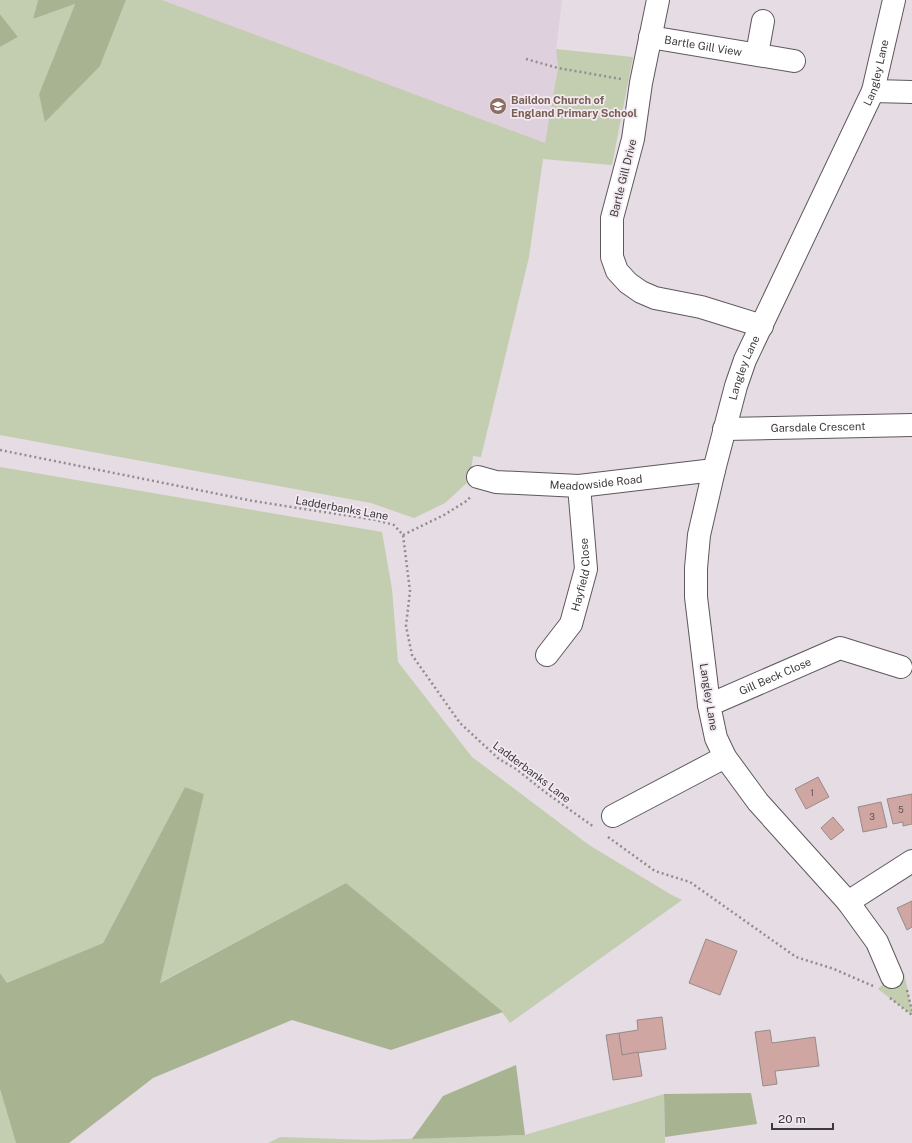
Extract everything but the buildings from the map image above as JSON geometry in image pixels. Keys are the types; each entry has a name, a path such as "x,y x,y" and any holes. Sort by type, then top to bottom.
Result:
{"street":[{"name":"Bartle Gill Drive","path":"658,0 641,82 633,139 612,218 612,257 617,271 628,283 641,292 655,298 701,306 762,326"},
{"name":"Langley Lane","path":"892,977 877,942 848,902 758,802 725,757 716,738 709,706 696,597 696,568 699,535 714,470 736,386 745,360 873,91 894,0"},
{"name":"Bartle Gill View","path":"757,54 763,21"},
{"name":"Bartle Gill View","path":"650,37 794,61"},
{"path":"873,91 912,92"},
{"name":"Garsdale Crescent","path":"724,429 912,425"},
{"name":"Meadowside Road","path":"478,477 496,482 579,486 714,470"},
{"name":"Hayfield Close","path":"547,655 571,624 586,569 579,486"},
{"name":"Gill Beck Close","path":"709,706 840,648 901,667"},
{"path":"606,827 725,757"},
{"path":"848,902 912,861"}],"path":[{"path":"526,59 558,68 641,82"},
{"name":"Ladderbanks Lane","path":"0,450 253,501 376,520 394,525 404,535 410,591 406,626 412,655 460,723 499,759 516,769 545,792 606,827 655,871 690,882 796,957 834,969 862,981"},
{"path":"404,535 444,516 468,500"}],"shaded area":[{"name":"Baildon Church of England Primary School","path":"162,0 562,0 556,49 558,68 545,144"}],"green space":[{"path":"0,0 38,0 33,19 75,4 39,94 100,66 126,0 162,0 545,143 558,68 556,49 633,57 612,165 543,159 529,257 481,457 473,456 470,480 445,503 414,518 371,503 0,435 0,47 18,37 0,14"},
{"path":"38,0 126,0 100,66 45,122 39,94 75,4 33,19"},
{"path":"0,14 18,37 0,47"},
{"path":"0,467 382,532 392,589 398,662 472,757 589,845 682,900 510,1023 502,1012 346,883 159,983 204,794 185,787 103,943 7,984 0,973"},
{"path":"185,787 204,794 160,983 346,883 503,1012 391,1050 292,1020 153,1078 69,1143 16,1143 0,1089 0,973 7,983 103,943"},
{"path":"904,973 912,1015 878,989 892,977"},
{"path":"516,1065 525,1135 412,1139 443,1096"},
{"path":"0,1089 16,1143 0,1143"},
{"path":"751,1093 757,1124 665,1137 664,1094"},
{"path":"664,1094 665,1143 268,1143 280,1137 371,1140 525,1135"}],"place":[{"name":"Baildon Church of England Primary School","path":"498,106"}]}
